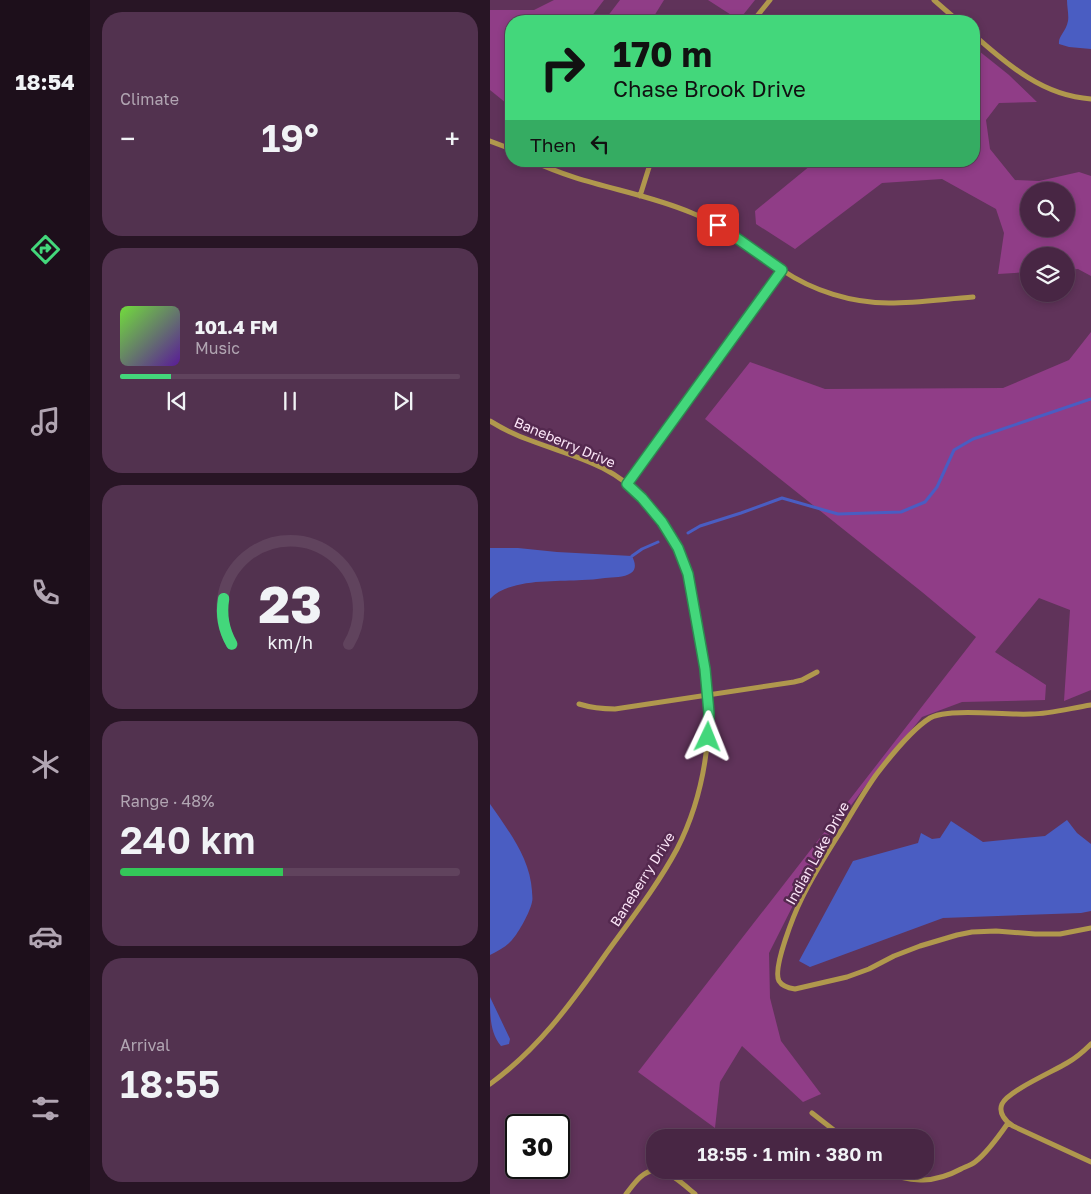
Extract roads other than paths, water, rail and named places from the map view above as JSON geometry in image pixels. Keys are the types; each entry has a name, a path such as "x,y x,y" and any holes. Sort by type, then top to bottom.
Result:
{"street":[{"path":"758,15 770,0"},
{"path":"934,0 951,15"},
{"path":"980,40 1032,81 1052,91 1091,99"},
{"path":"490,141 505,147"},
{"path":"548,167 582,180 678,207 718,225 782,270 799,280 831,294 890,303 973,297"},
{"path":"640,196 649,167"},
{"path":"627,484 782,270"},
{"name":"Baneberry Drive","path":"490,421 531,441 578,456 613,474 642,498 662,522 676,544 688,574 705,669 709,721 706,757 698,791 691,816 676,850 651,891 570,1004 529,1051 490,1084"},
{"path":"579,704 592,708 615,709 802,680 817,672"},
{"name":"Indian Lake Drive","path":"1091,705 1033,714 975,712 937,714 916,729 868,786 801,899 780,957 777,976 778,980 787,988 794,989 846,977 920,946 957,935 996,930 1035,934 1060,934 1091,928"},
{"path":"1091,1044 1067,1063 1010,1095 1001,1106 1002,1114 1008,1123 1091,1162"},
{"path":"812,1113 832,1129"},
{"path":"909,1179 932,1180 952,1174 975,1162 995,1141 1008,1123"},
{"path":"626,1194 646,1173"},
{"path":"676,1179 696,1194"}],"water":[{"path":"1067,0 1091,0 1091,49 1059,44 1068,21"},
{"path":"490,548 518,548 632,556 635,567 631,573 622,577 521,584 509,587 490,599"},
{"path":"490,804 511,834 523,856 530,879 532,901 527,916 512,940 490,955"},
{"path":"1067,820 1077,833 1091,844 1091,911 1081,913 943,918 810,967 799,961 853,861 918,843 921,833 932,839 940,838 951,821 983,842 1045,836"},
{"path":"490,997 510,1039 509,1044 501,1046 497,1041 493,1030"}],"waterway":[{"path":"688,533 700,526 782,498 838,514 901,512 925,502 937,487 954,450 973,439 1091,399"},
{"path":"632,556 658,542"}]}
